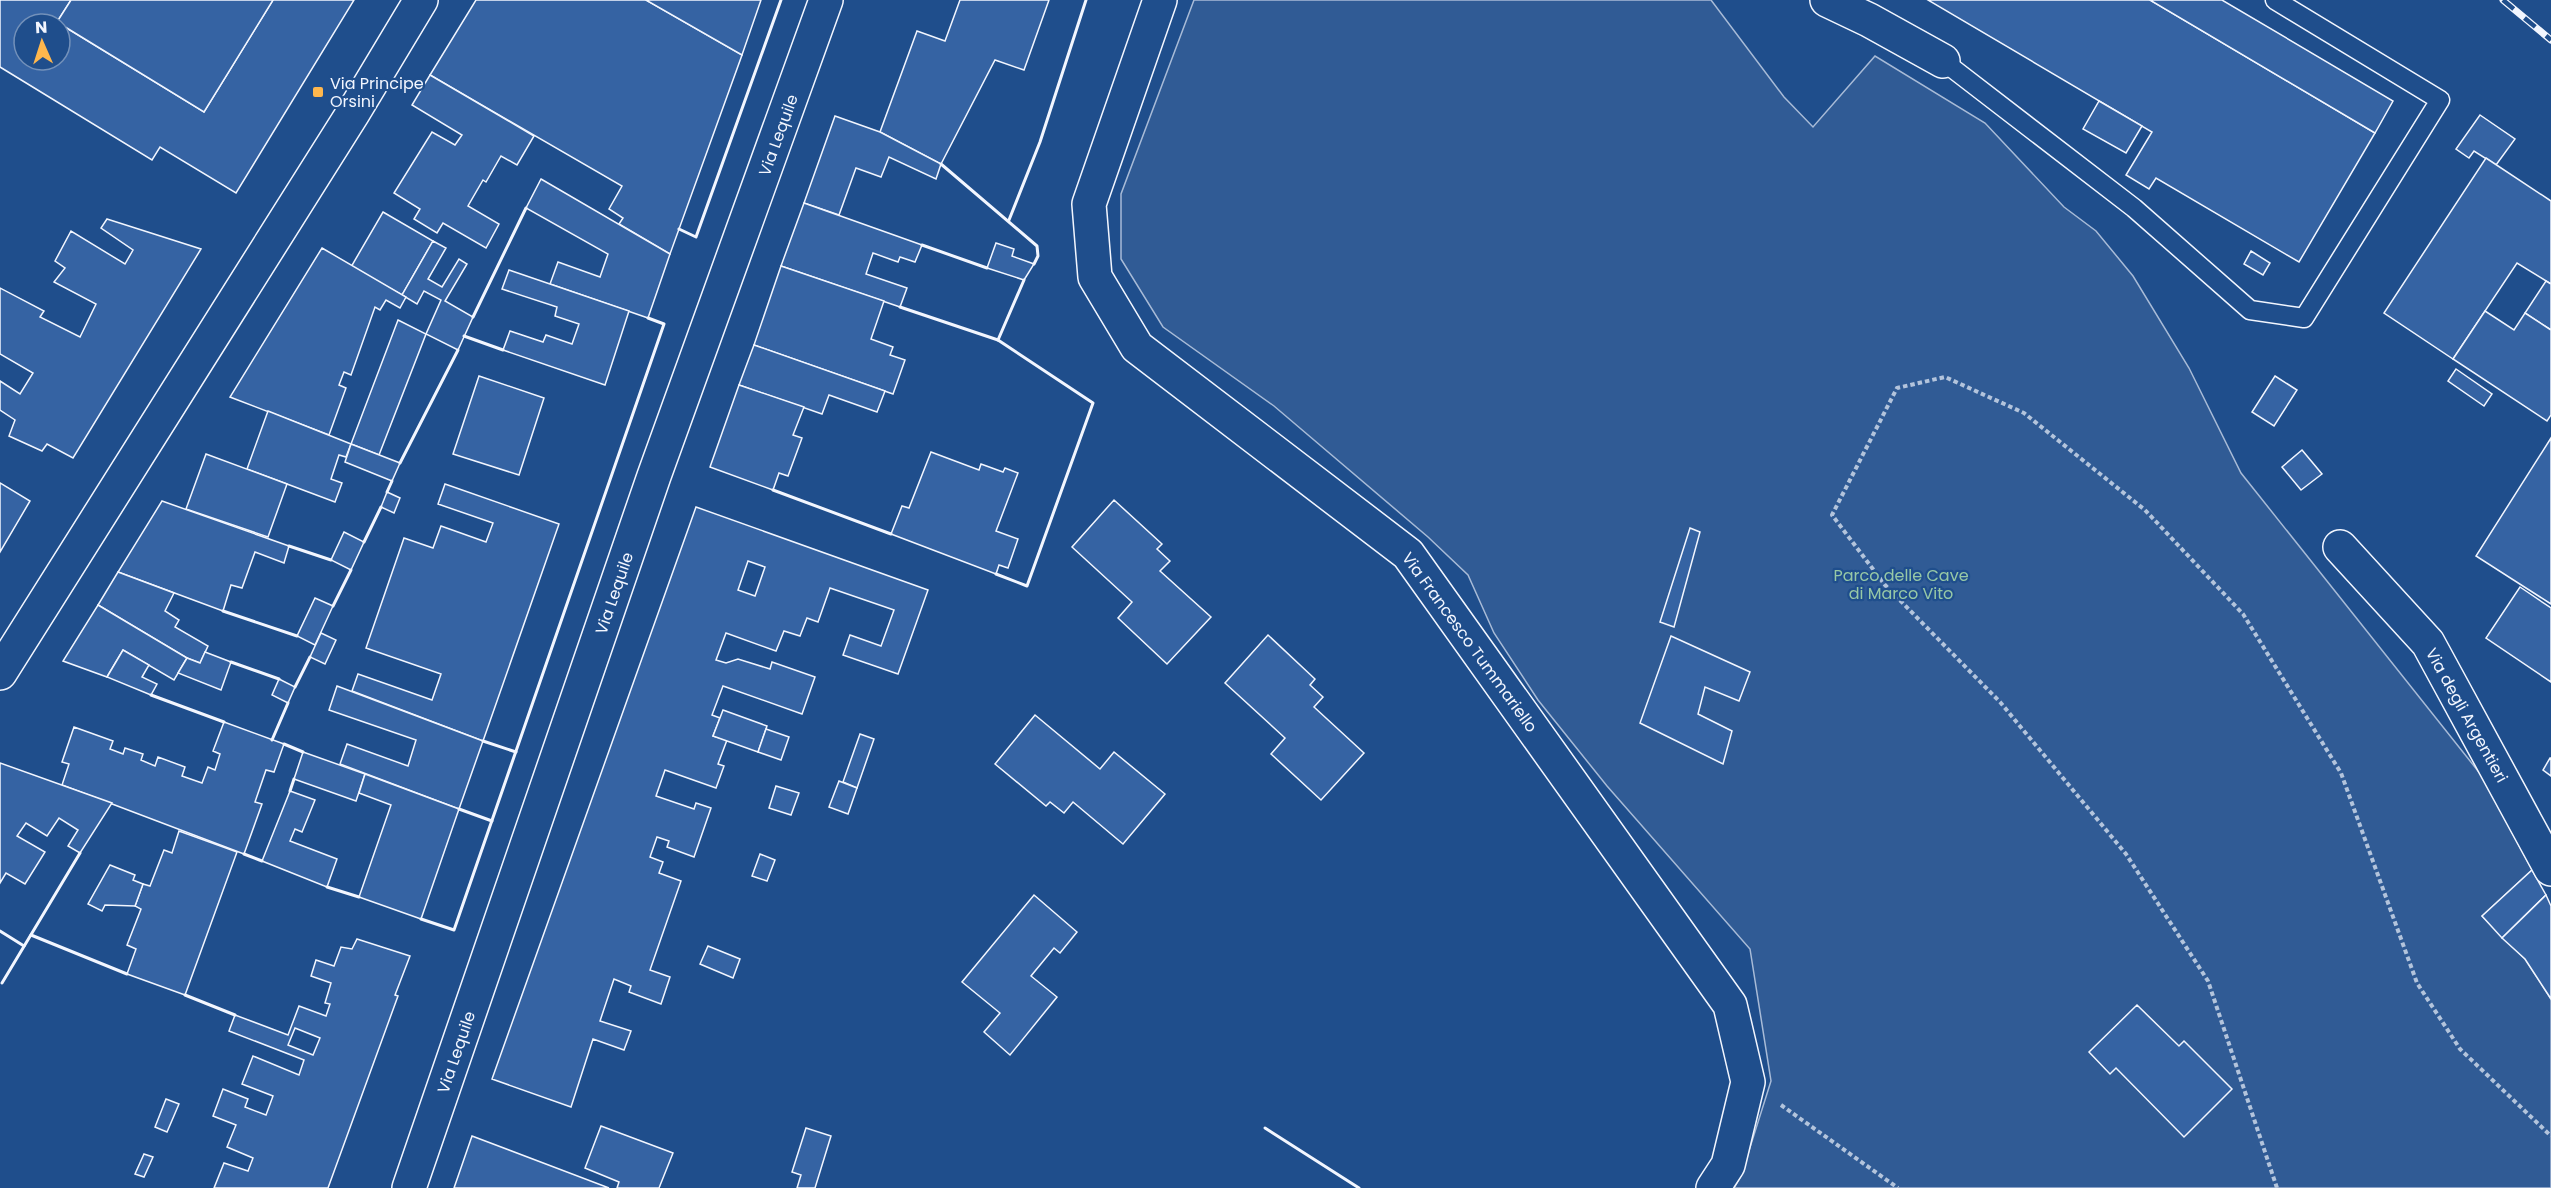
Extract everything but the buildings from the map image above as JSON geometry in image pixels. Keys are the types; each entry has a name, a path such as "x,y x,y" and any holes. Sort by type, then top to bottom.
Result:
{"main road":[{"path":"0,673 341,133 421,0"},
{"name":"Via Lequile","path":"409,1188 654,476 826,0"},
{"name":"Via Francesco Tummariello","path":"1160,0 1089,204 1095,276 1137,347 1408,554 1730,1005 1748,1082 1728,1165 1713,1188"},
{"path":"1827,0 1869,20 1943,61"},
{"name":"Via degli Argentieri","path":"2340,547 2428,643 2551,869"}],"lane":[{"path":"1943,61 2134,208 2250,310 2304,318 2440,100 2275,0"}],"path":[{"path":"2277,1188 2208,981 2126,854 2000,702 1885,585 1832,515 1896,388 1945,377 2024,413 2145,510 2243,614 2341,773 2417,983 2460,1049 2551,1136"},
{"path":"1748,1082 1898,1188"}],"shaded area":[{"name":"Parco delle Cave di Marco Vito","path":"1194,0 1711,0 1784,97 1813,127 1875,56 1985,123 2064,207 2096,231 2133,276 2189,368 2241,473 2482,776 2532,870 2482,916 2525,959 2551,999 2551,1188 1734,1188 1741,1176 1771,1081 1750,949 1607,786 1538,700 1494,633 1468,575 1428,537 1274,406 1163,327 1121,259 1121,194"}],"railway":[{"path":"2503,0 2551,40"}],"wall":[{"path":"679,229 696,237 781,0"},
{"path":"1009,220 1040,142 1086,0"},
{"path":"941,164 1037,246 1038,256 1034,264"},
{"path":"473,317 526,208"},
{"path":"922,245 987,268"},
{"path":"998,340 1024,280"},
{"path":"900,307 998,340 1093,403 1027,586 996,574"},
{"path":"421,919 454,930 664,324 648,318"},
{"path":"464,336 503,350"},
{"path":"400,463 458,350"},
{"path":"387,492 392,481"},
{"path":"773,490 891,534"},
{"path":"364,542 381,507"},
{"path":"289,546 331,560"},
{"path":"333,606 351,570"},
{"path":"223,611 297,636"},
{"path":"295,687 310,657"},
{"path":"231,662 279,679"},
{"path":"151,695 224,722"},
{"path":"272,740 288,703"},
{"path":"483,741 516,752"},
{"path":"284,744 303,752"},
{"path":"290,791 294,779"},
{"path":"459,809 492,821"},
{"path":"2,983 80,853"},
{"path":"244,854 262,861"},
{"path":"327,887 359,897"},
{"path":"0,931 24,946"},
{"path":"31,935 127,974"},
{"path":"185,995 235,1015"},
{"path":"1265,1128 1359,1188"}],"place":[{"name":"Via Principe Orsini","path":"318,92"}]}
